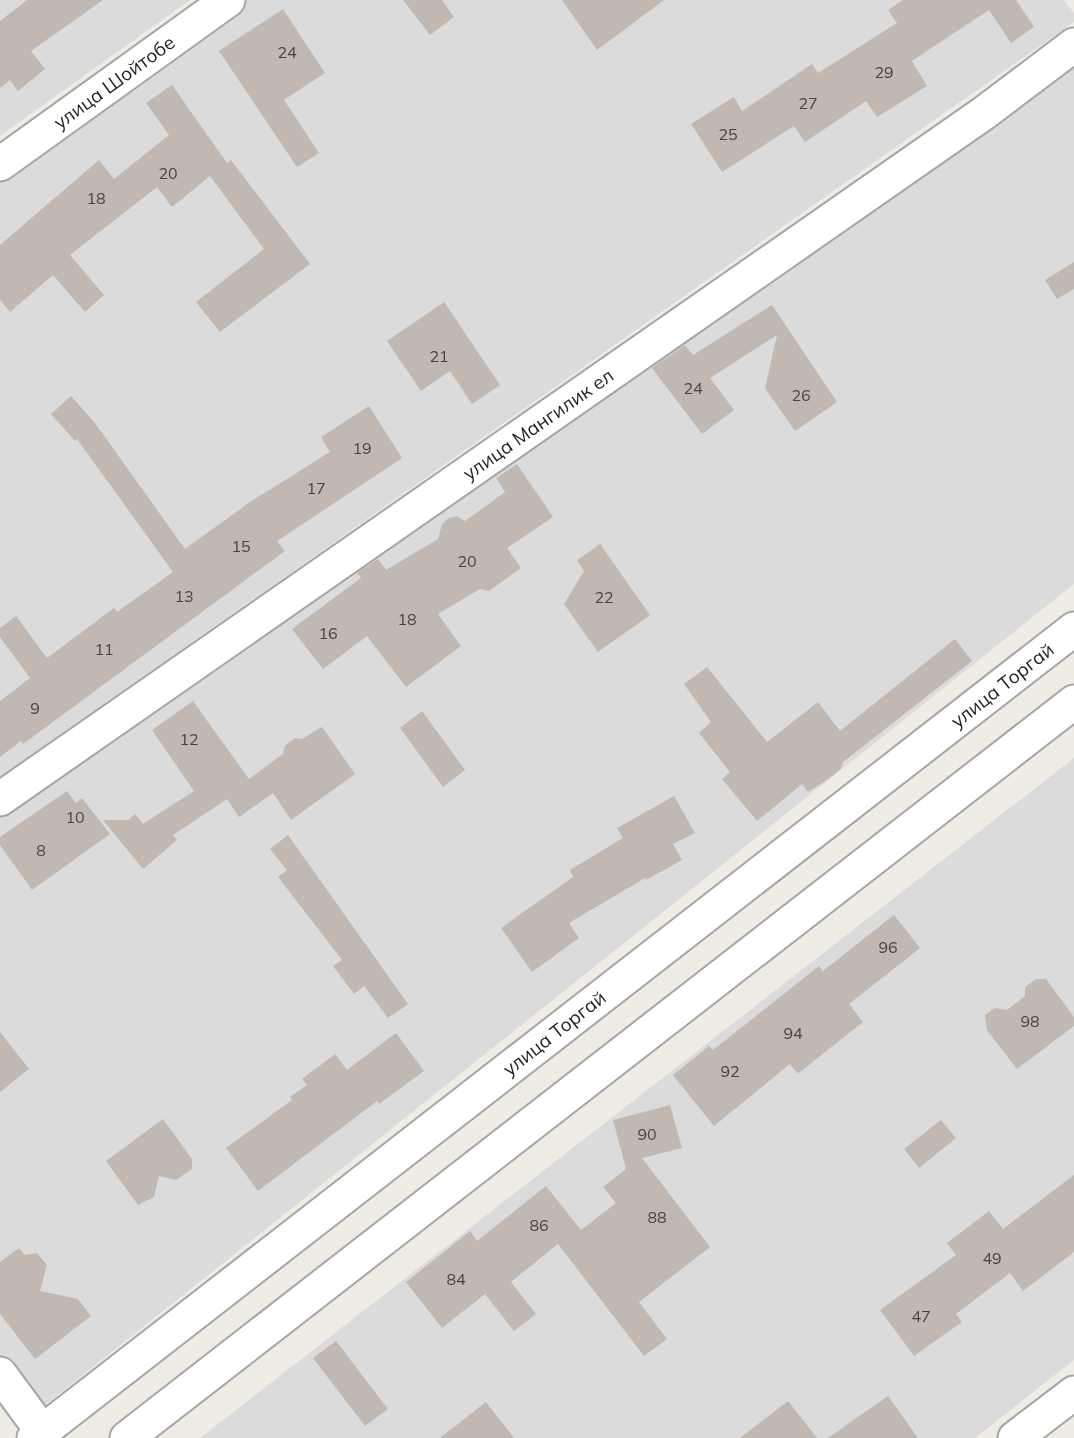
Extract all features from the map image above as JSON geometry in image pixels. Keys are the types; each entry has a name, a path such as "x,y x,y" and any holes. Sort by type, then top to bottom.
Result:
{"street":[{"name":"улица Шойтобе","path":"0,164 228,0"},
{"name":"улица Мангилик ел","path":"0,799 984,113 1074,45"},
{"name":"улица Торгай","path":"38,1434 1074,629"},
{"path":"127,1438 1074,702"},
{"path":"0,1374 38,1434"},
{"path":"1015,1438 1074,1393"}],"shaded area":[{"path":"0,0 190,0 0,136"},
{"path":"232,0 1064,0 1074,13 1074,22 0,777 0,168"},
{"path":"1074,54 1074,584 39,1410 0,1358 0,808"},
{"path":"1074,758 1074,1360 975,1438 200,1438"}],"building":[{"path":"27,0 103,0 31,51 45,69 18,91 10,80 0,88 0,21"},
{"path":"403,0 442,0 454,17 430,35"},
{"path":"562,0 664,0 597,50"},
{"path":"903,0 1016,0 1034,27 1011,43 989,10 912,61 927,86 877,117 866,101 805,142 794,126 722,172 691,124 734,97 742,111 812,64 818,73 897,23 888,10"},
{"path":"283,9 325,73 284,100 319,153 297,167 219,51"},
{"path":"172,85 227,163 231,160 310,264 220,332 196,302 264,249 210,176 172,207 157,187 70,255 104,295 85,312 53,275 10,312 0,300 0,245 99,160 114,179 169,135 146,103"},
{"path":"1074,262 1074,289 1057,299 1045,280"},
{"path":"444,302 500,385 472,404 450,371 421,391 387,341"},
{"path":"772,305 837,402 795,431 765,388 777,335 710,378 734,410 702,434 652,368 685,345 693,355"},
{"path":"71,396 95,423 185,549 250,502 330,452 321,437 369,406 402,458 277,541 285,551 23,744 21,741 0,757 0,701 30,678 0,637 0,628 16,616 47,658 114,608 117,612 173,572 77,439 75,441 51,414"},
{"path":"517,464 553,517 507,548 521,568 489,591 480,589 438,614 461,646 406,687 367,636 323,669 292,629 361,578 357,573 378,559 386,570 438,539 442,524 449,518 457,516 465,521 505,492 496,478"},
{"path":"600,544 650,615 598,652 564,604 584,571 577,560"},
{"path":"955,639 972,661 843,762 841,769 828,779 808,792 802,784 757,821 722,779 730,772 699,733 711,722 684,684 707,667 767,742 818,702 840,731"},
{"path":"193,701 249,779 283,754 285,746 295,738 302,739 322,727 355,774 291,820 273,793 239,817 227,799 173,835 177,840 143,869 103,820 128,820 135,814 143,824 194,791 152,730"},
{"path":"422,711 465,770 443,787 400,728"},
{"path":"67,791 76,803 82,798 110,834 32,890 0,845 0,837"},
{"path":"674,796 695,833 673,844 682,860 646,880 645,878 569,923 579,938 532,972 501,928 573,877 570,870 623,838 617,828"},
{"path":"288,835 408,1004 388,1018 364,986 354,994 333,966 342,960 278,877 287,870 270,849"},
{"path":"894,915 920,948 849,1004 863,1022 800,1072 797,1073 790,1064 714,1126 673,1075 709,1046 713,1050 819,966 823,971"},
{"path":"1036,979 1046,979 1074,1017 1074,1026 1017,1069 987,1030 985,1015 995,1008 1007,1010 1025,996 1025,987"},
{"path":"0,1032 29,1069 0,1092"},
{"path":"396,1033 424,1071 379,1104 377,1101 258,1191 226,1148 292,1100 290,1097 307,1085 302,1079 335,1054 347,1070"},
{"path":"670,1105 682,1148 642,1158 710,1247 639,1302 667,1339 644,1356 558,1244 511,1282 536,1314 514,1331 485,1294 442,1328 406,1282 470,1231 477,1241 546,1186 581,1230 616,1203 603,1187 626,1169 613,1120"},
{"path":"163,1119 192,1159 192,1169 176,1180 159,1176 154,1197 138,1205 106,1161"},
{"path":"941,1120 956,1138 919,1168 904,1149"},
{"path":"1074,1175 1074,1252 1023,1291 1010,1273 956,1314 962,1322 914,1356 880,1310 956,1255 947,1243 989,1211 1003,1229"},
{"path":"19,1248 25,1255 37,1253 47,1265 40,1291 78,1299 91,1316 35,1359 0,1314 0,1262"},
{"path":"336,1341 388,1409 365,1426 313,1358"},
{"path":"888,1396 918,1438 828,1438"},
{"path":"788,1401 817,1438 740,1438"},
{"path":"486,1402 514,1438 440,1438"}]}
